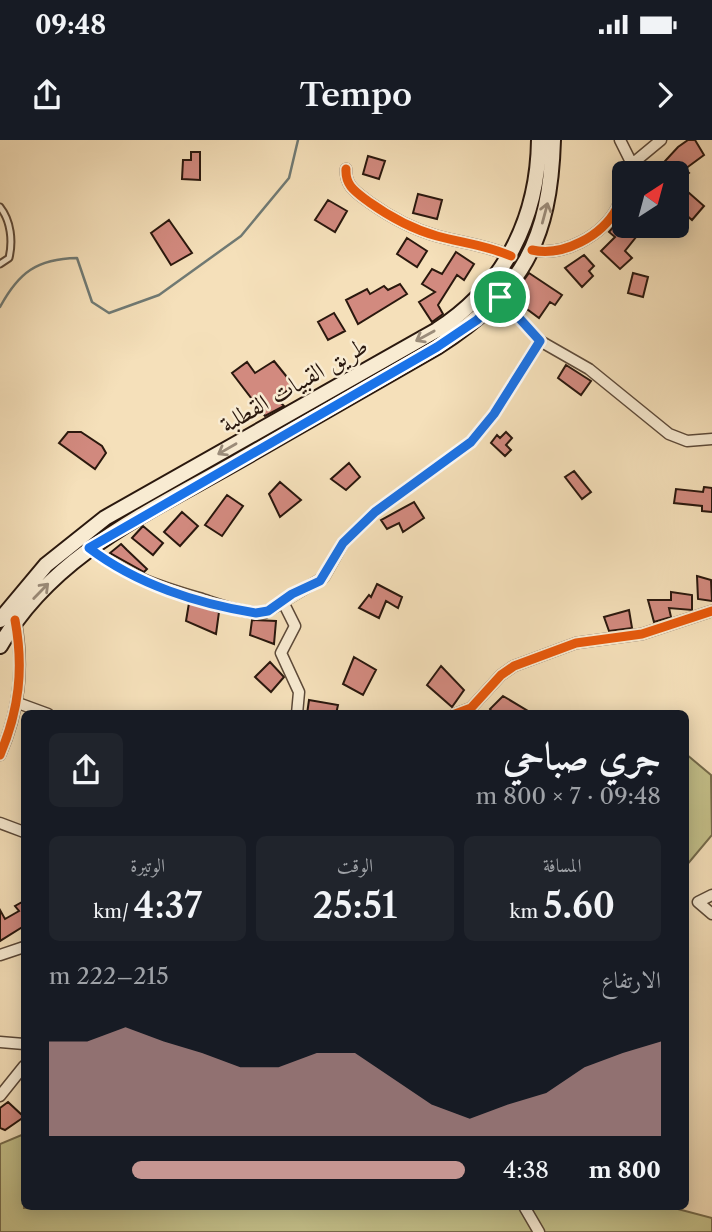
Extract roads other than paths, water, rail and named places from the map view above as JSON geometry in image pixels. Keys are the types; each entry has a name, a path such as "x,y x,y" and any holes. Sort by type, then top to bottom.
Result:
{"main road":[{"name":"طريق القبيات القطلبة","path":"0,620 46,565 105,518 458,325 510,256 524,226 534,190 539,140"},
{"path":"0,646 15,621 41,590 89,548 500,297 532,250 548,203 553,140"}],"street":[{"path":"620,140 627,161"},
{"path":"639,161 661,140"},
{"path":"346,169 345,178 352,189 388,215 437,236 491,247 510,256"},
{"path":"532,250 545,253 561,251 599,228 612,214"},
{"path":"500,297 540,341 589,369 669,433 687,441 712,439"},
{"path":"89,548 108,563 150,584 220,605 264,613 324,577 343,543 375,512 471,442 494,414 540,341"},
{"path":"283,602 295,626 281,653 299,692 297,710"},
{"path":"466,710 471,708 501,675 514,666 576,643 630,637 712,611"},
{"path":"0,755 18,703 21,658 15,621"},
{"path":"18,703 37,710"},
{"path":"0,823 21,831"},
{"path":"712,895 698,902 712,914"},
{"path":"0,955 21,948"},
{"path":"0,1042 21,1044"},
{"path":"0,1096 21,1070"},
{"path":"526,1210 539,1232"}],"lane":[{"path":"0,207 7,218 11,246 9,258 0,264"}],"waterway":[{"path":"0,307 22,276 40,265 63,259 77,258 92,302 109,313 159,295 241,236 289,178 298,140"}]}
